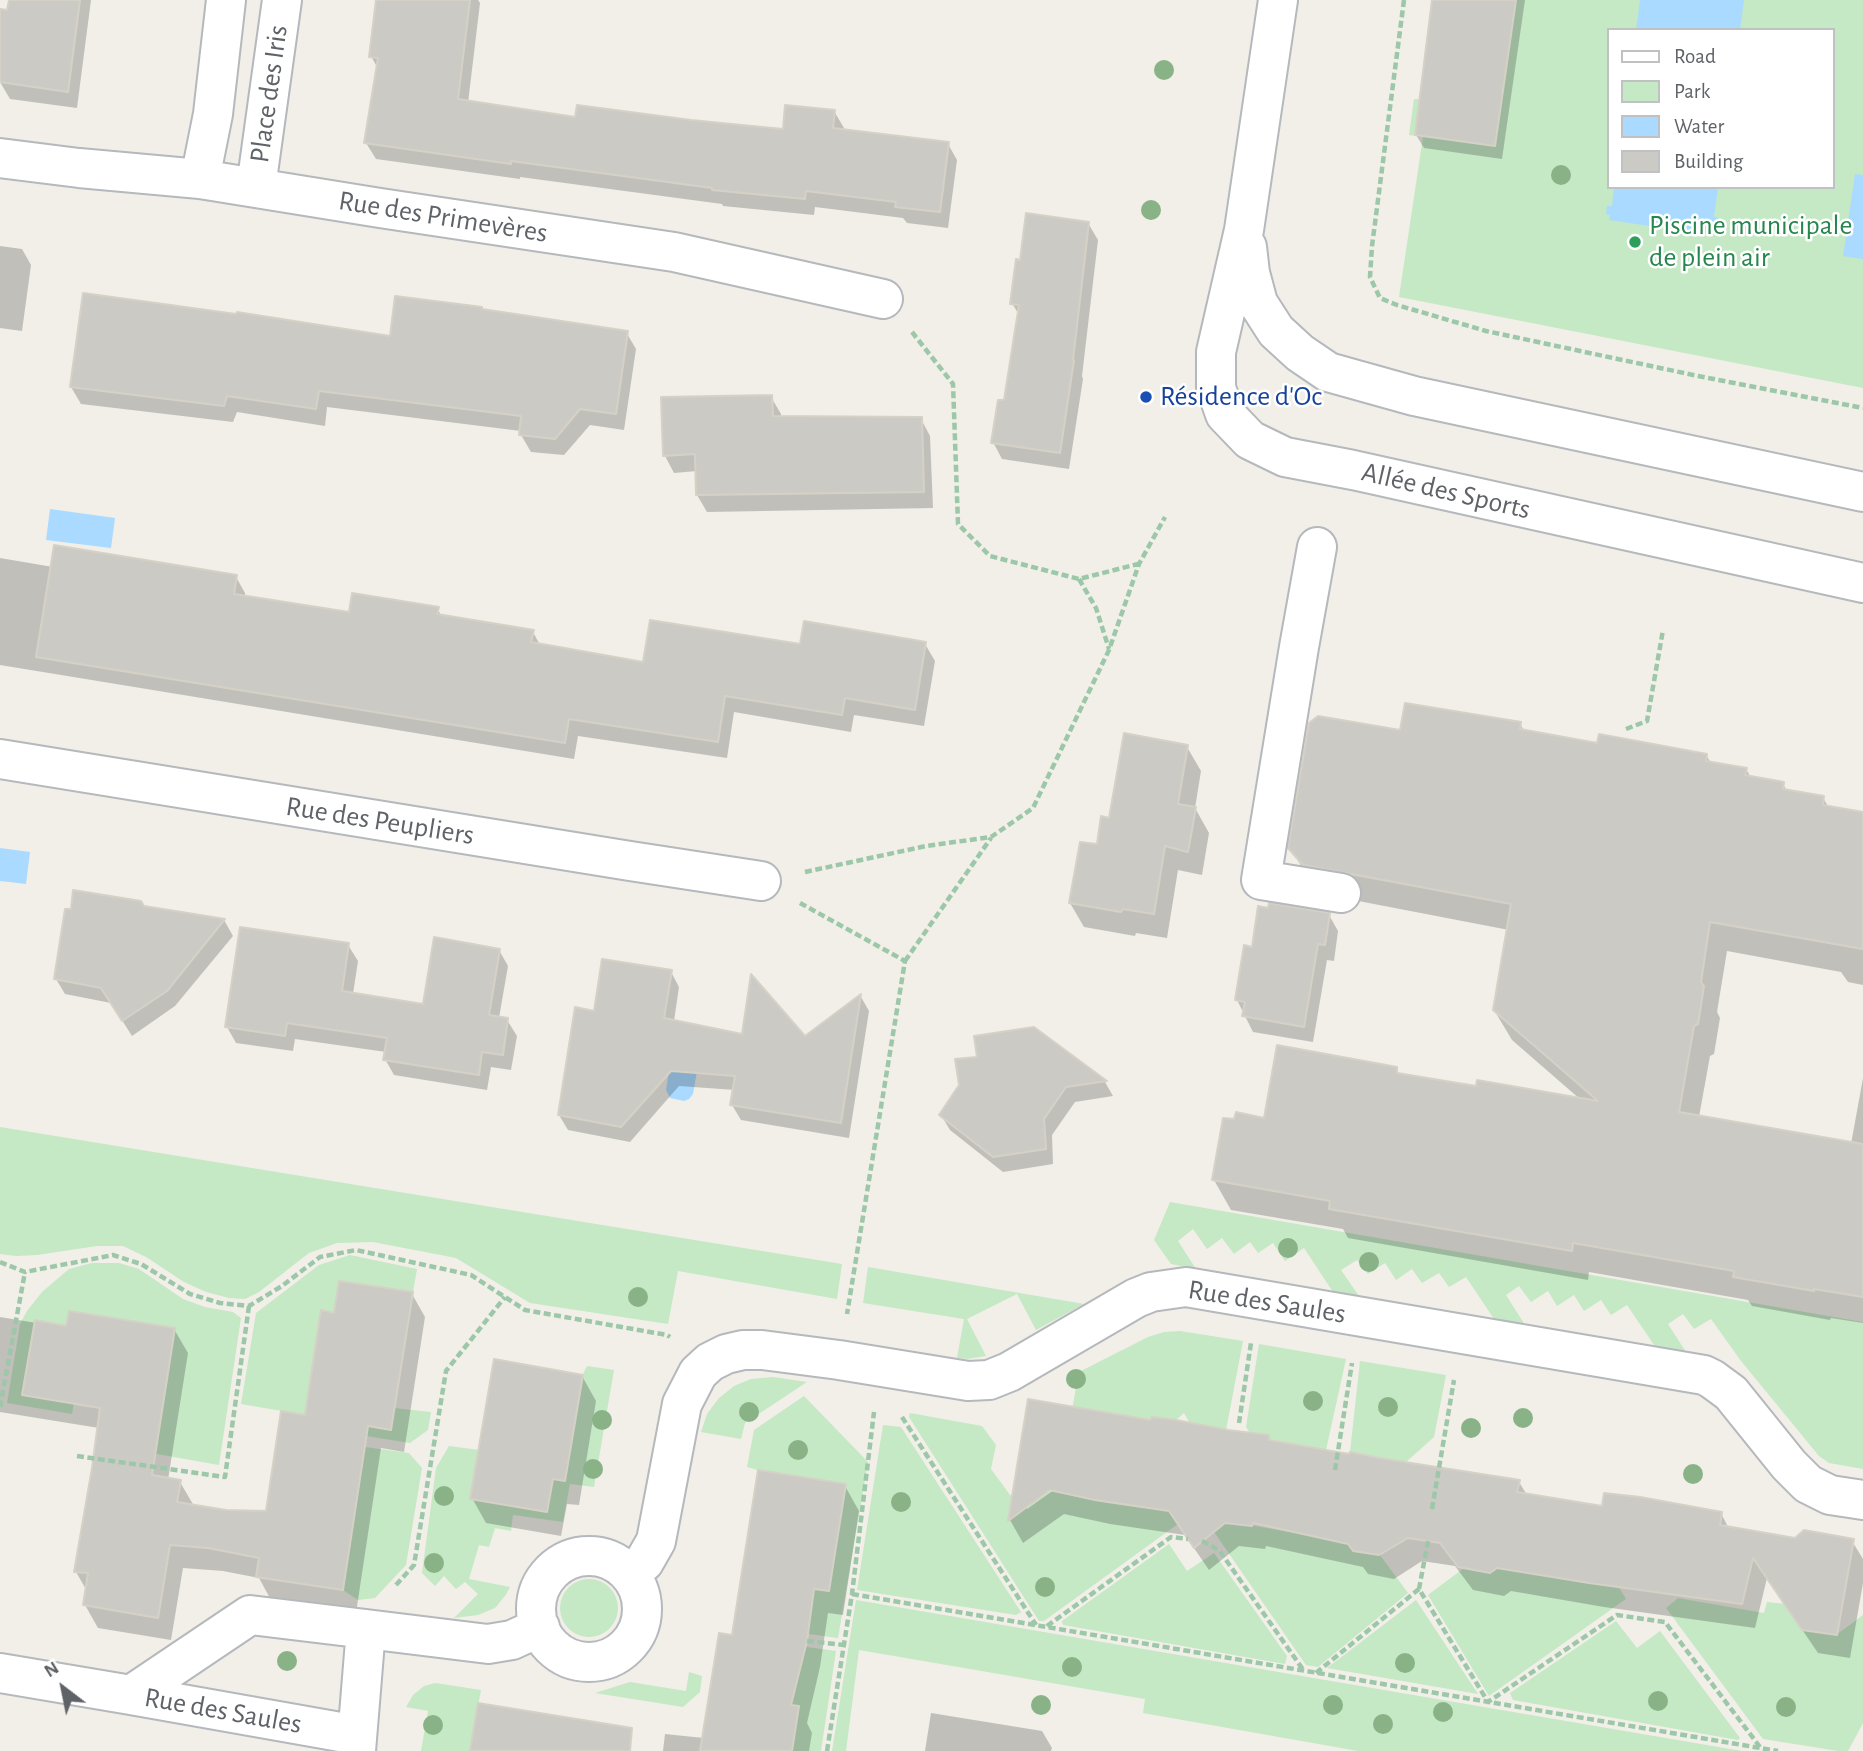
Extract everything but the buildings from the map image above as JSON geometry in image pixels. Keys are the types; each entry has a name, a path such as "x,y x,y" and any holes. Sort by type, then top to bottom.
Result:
{"street":[{"name":"Place des Iris","path":"200,178 213,114 226,0"},
{"name":"Place des Iris","path":"256,187 282,0"},
{"name":"Allée des Sports","path":"1278,0 1244,230 1216,352 1216,388 1225,414 1250,440 1285,457 1863,583"},
{"name":"Rue des Primevères","path":"0,158 200,178 674,252 883,299"},
{"name":"Allée des Sports","path":"1244,230 1250,273 1258,303 1276,331 1300,353 1328,372 1414,396 1863,492"},
{"path":"1317,547 1261,880 1341,893"},
{"name":"Rue des Peupliers","path":"0,760 761,881"},
{"name":"Rue des Saules","path":"710,1362 743,1350 762,1350 968,1381 989,1380 1009,1372 1136,1298 1168,1289 1200,1288 1704,1375 1731,1394 1794,1471 1808,1484 1830,1495 1863,1500"},
{"path":"629,1574 644,1562 656,1541 682,1404 698,1373 710,1362"},
{"path":"582,1556 603,1557 622,1567 636,1581 642,1601 641,1622 631,1640 615,1654 596,1661 575,1660 556,1650 543,1635 540,1627 536,1615 538,1594 547,1576 563,1563 582,1556"},
{"name":"Rue des Saules","path":"131,1695 250,1615 488,1644 512,1640 540,1627"},
{"name":"Rue des Saules","path":"0,1673 131,1695 357,1743 366,1629"}],"path":[{"path":"1404,0 1372,246 1370,277 1380,298 1486,331 1863,408"},
{"path":"883,299 953,384 958,524 990,556 1079,579 1139,564"},
{"path":"847,1316 905,961 991,838 1033,808 1109,650 1139,564 1165,517"},
{"path":"1079,579 1096,608 1109,650"},
{"path":"1626,729 1647,721 1663,630"},
{"path":"761,881 926,846 991,838"},
{"path":"761,881 905,961"},
{"path":"0,1262 25,1272 113,1255 141,1264 190,1294 220,1303 248,1306 282,1286 320,1257 356,1250 471,1275 525,1310 667,1335 710,1362"},
{"path":"0,1408 25,1272"},
{"path":"366,1629 370,1613 414,1565 446,1371 505,1297"},
{"path":"76,1456 225,1477 248,1306"},
{"path":"1239,1423 1252,1335"},
{"path":"1335,1470 1353,1351"},
{"path":"827,1751 852,1594 880,1366"},
{"path":"1432,1509 1456,1368"},
{"path":"899,1414 1036,1625"},
{"path":"1046,1626 1171,1537 1188,1539"},
{"path":"1202,1541 1219,1550 1304,1671"},
{"path":"1316,1673 1419,1590 1428,1541"},
{"path":"1419,1590 1488,1702"},
{"path":"852,1594 1778,1751"},
{"path":"1488,1702 1617,1615 1665,1622 1760,1748"},
{"path":"807,1641 844,1645"}],"green space":[{"name":"Piscine municipale de plein air","path":"1432,0 1863,0 1863,388 1399,297 1423,137 1409,135 1414,99 1419,99"},
{"path":"0,1127 842,1264 837,1299 678,1271 668,1324 530,1303 456,1258 373,1242 337,1243 309,1253 259,1292 245,1299 206,1292 123,1246 97,1246 37,1255 0,1254"},
{"path":"1170,1202 1863,1322 1863,1469 1829,1463 1819,1456 1741,1361 1711,1319 1694,1329 1683,1314 1668,1324 1686,1352 1656,1348 1627,1305 1611,1315 1601,1300 1584,1311 1574,1295 1557,1306 1548,1291 1531,1302 1519,1286 1506,1295 1525,1325 1494,1319 1466,1277 1449,1287 1439,1273 1422,1283 1412,1269 1396,1280 1385,1263 1368,1274 1357,1260 1341,1270 1359,1296 1333,1292 1304,1248 1285,1261 1273,1243 1258,1253 1250,1242 1234,1254 1222,1238 1207,1249 1193,1229 1178,1241 1196,1269 1171,1264 1154,1240"},
{"path":"350,1255 417,1269 413,1292 339,1281 334,1313 321,1311 305,1415 241,1404 256,1313 319,1265"},
{"path":"92,1263 119,1263 139,1269 183,1299 205,1307 233,1312 241,1318 219,1465 134,1450 161,1417 175,1328 69,1311 66,1326 36,1320 23,1394 74,1403 72,1414 7,1403 20,1324 27,1311 42,1292 69,1269"},
{"path":"868,1267 1084,1304 1036,1330 1017,1294 967,1319 986,1356 957,1358 964,1319 863,1303"},
{"path":"1180,1331 1243,1341 1226,1430 1189,1422 1184,1413 1175,1421 1152,1417 1150,1420 1095,1410 1091,1434 1071,1415 1079,1372 1148,1337"},
{"path":"1259,1344 1346,1359 1326,1450 1269,1440 1269,1436 1250,1433 1246,1427"},
{"path":"1360,1361 1446,1375 1434,1437 1405,1463 1350,1452"},
{"path":"587,1366 614,1370 594,1487 570,1484 563,1522 513,1515 511,1531 495,1528 489,1547 479,1545 469,1579 510,1587 495,1608 478,1615 454,1618 478,1594 465,1582 456,1589 444,1576 435,1586 422,1573 436,1468 449,1446 479,1450 470,1499 547,1512 553,1479 565,1480 583,1374"},
{"path":"773,1377 807,1382 745,1423 741,1439 701,1432 707,1414 719,1398 734,1386 751,1379"},
{"path":"804,1396 868,1462 838,1638 808,1634 814,1589 829,1590 846,1484 747,1467 754,1430"},
{"path":"395,1408 431,1412 428,1430 410,1443 353,1434 355,1424 391,1429"},
{"path":"910,1413 982,1426 996,1445 991,1469 1010,1495 1037,1500 1049,1491 1107,1503 1169,1511 1178,1524 1044,1621 1039,1621 909,1417"},
{"path":"883,1425 901,1427 1021,1612 1016,1615 857,1590"},
{"path":"351,1445 409,1453 422,1468 406,1565 375,1598 358,1600 343,1590 360,1483"},
{"path":"1228,1521 1312,1536 1337,1528 1353,1551 1380,1555 1408,1593 1318,1667 1306,1665 1214,1532"},
{"path":"1169,1544 1187,1571 1214,1553 1287,1656 1285,1664 1063,1625 1062,1621"},
{"path":"1512,1558 1531,1574 1619,1587 1626,1599 1489,1696 1428,1595 1464,1568 1490,1572"},
{"path":"583,1579 595,1579 610,1587 618,1602 618,1614 610,1629 595,1637 583,1637 568,1629 560,1614 560,1602 568,1587"},
{"path":"1678,1598 1764,1613 1767,1602 1785,1604 1802,1630 1836,1635 1863,1615 1863,1723 1848,1751 1763,1739 1666,1608"},
{"path":"856,1600 1742,1751 1358,1751 1143,1713 1145,1699 859,1650 846,1751 832,1751"},
{"path":"1416,1600 1478,1694 1327,1668"},
{"path":"1616,1621 1637,1648 1660,1631 1740,1738 1738,1740 1513,1700 1510,1693"},
{"path":"794,1645 836,1651 821,1751 792,1751 799,1706 785,1704"},
{"path":"689,1672 702,1676 700,1692 683,1707 595,1693 630,1682 686,1691"},
{"path":"435,1683 481,1690 470,1751 421,1751 428,1711 406,1707 413,1695 424,1686"}],"water":[{"path":"1640,0 1744,0 1740,28 1636,28"},
{"path":"1855,174 1863,175 1863,259 1843,256"},
{"path":"1614,189 1718,189 1714,217 1719,218 1718,229 1713,228 1711,235 1609,220 1610,215 1606,214 1607,206 1612,206"},
{"path":"50,509 115,518 111,548 46,540"},
{"path":"0,848 30,852 26,884 0,881"},
{"path":"675,1032 703,1037 693,1094 684,1101 670,1098 666,1090"}],"place":[{"name":"Piscine municipale de plein air","path":"1635,242"},
{"name":"Résidence d'Oc","path":"1146,397"}]}
